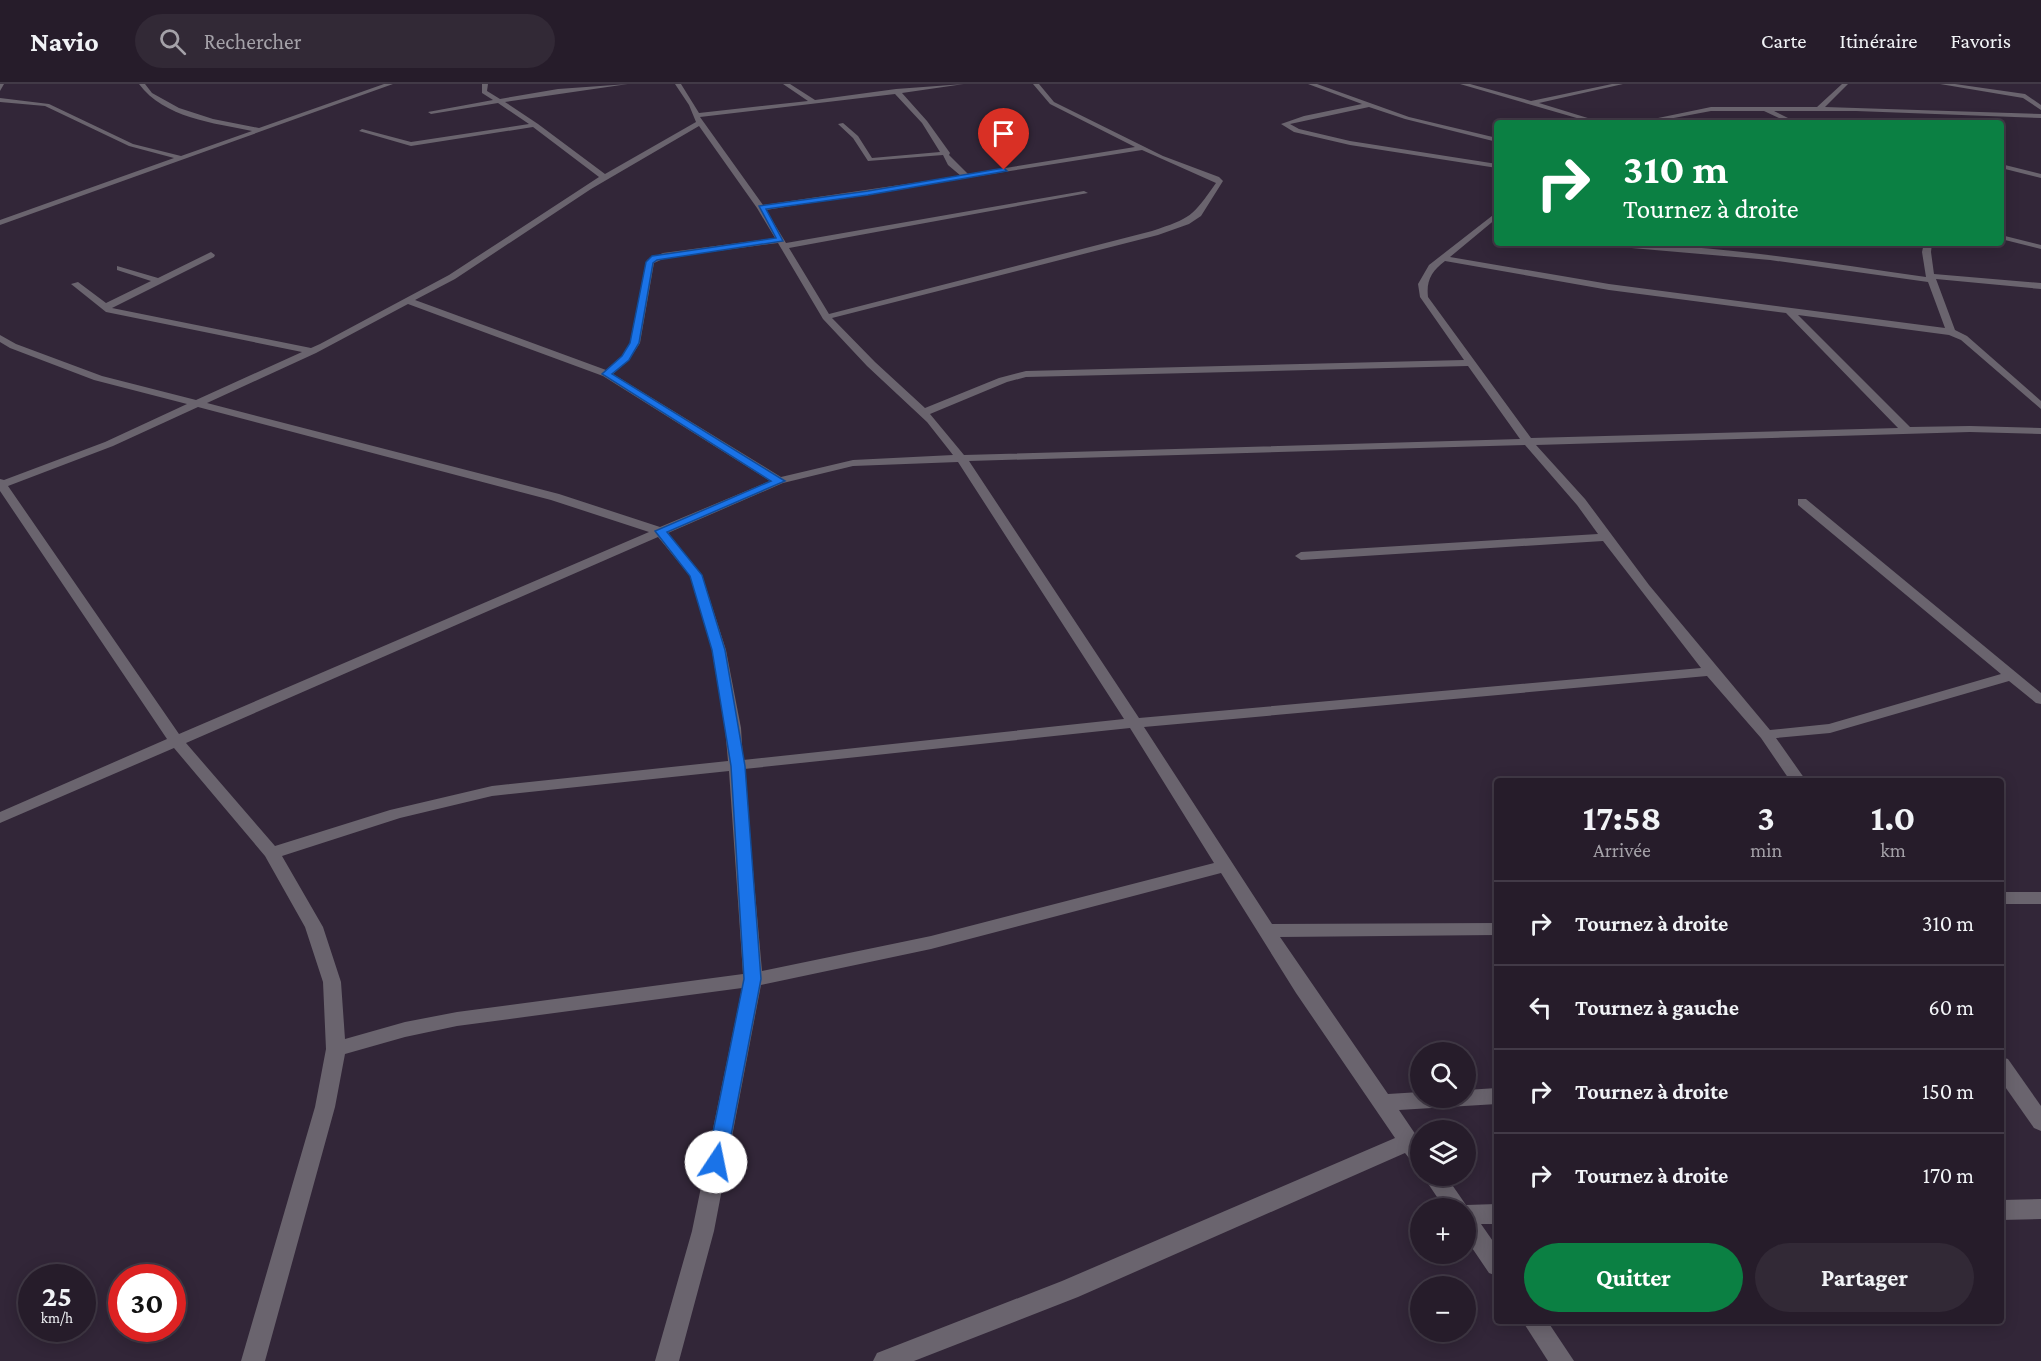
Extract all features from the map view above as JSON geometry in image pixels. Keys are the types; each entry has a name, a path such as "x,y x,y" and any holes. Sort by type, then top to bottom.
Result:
{"street":[{"path":"0,89 1,84"},
{"path":"143,84 144,89 159,102 224,123 258,130"},
{"path":"0,223 390,84"},
{"path":"485,84 484,92 536,125 570,155 604,178"},
{"path":"432,112 578,88 625,84"},
{"path":"678,84 698,119 761,208 826,317 923,413 962,459 1266,931 1410,1142"},
{"path":"786,84 813,102"},
{"path":"253,1361 325,1107 336,1049 332,982 314,927 272,854 176,741 0,484 109,444 313,351 452,277 698,119 896,87 905,90 961,84"},
{"path":"826,317 1155,233 1186,222 1198,214 1219,181 1142,148 1052,103 1036,84"},
{"path":"1311,84 1368,105 1440,127 1494,139"},
{"path":"1463,84 1590,120"},
{"path":"1586,84 1598,88"},
{"path":"1529,104 1620,84"},
{"path":"1819,109 1845,84"},
{"path":"1943,84 2025,96 2041,108"},
{"path":"896,87 947,153 951,163 966,176"},
{"path":"0,100 47,105 131,145 181,158"},
{"path":"1368,105 1284,124 1298,131 1346,142 1494,166"},
{"path":"1653,120 1711,109 1819,109 2041,116"},
{"path":"1764,109 1788,120"},
{"path":"841,124 856,137 870,160 947,153"},
{"path":"362,131 411,144 536,125"},
{"path":"761,208 1142,148"},
{"path":"2004,167 2041,176"},
{"path":"606,374 626,358 635,343 650,262 663,256 783,243 1084,194"},
{"path":"1494,216 1426,275 1422,284 1424,297 1528,442 1581,502 1710,671 1766,735 1796,778"},
{"path":"1480,228 1494,230"},
{"path":"2004,238 2041,248"},
{"path":"1633,246 1777,258 1931,278 2041,286"},
{"path":"1927,246 1925,251 1931,278 1951,332"},
{"path":"106,307 211,255"},
{"path":"1443,258 1609,287 1951,332 1964,338 2041,405"},
{"path":"120,268 159,281"},
{"path":"75,284 106,307 313,351"},
{"path":"408,301 606,374 779,481"},
{"path":"1790,312 1907,430"},
{"path":"0,338 13,346 98,378 555,497 660,531 696,575 718,650 738,766 753,979 703,1231 668,1361"},
{"path":"923,413 1003,380 1026,374 1470,363"},
{"path":"0,818 779,481 853,463 1907,430 2041,431"},
{"path":"1802,502 2009,676 2041,700"},
{"path":"1301,556 1606,537"},
{"path":"272,854 396,814 492,791 1134,723 1710,671"},
{"path":"1766,735 1830,728 2009,676"},
{"path":"336,1049 414,1028 449,1022 555,1004 753,979 862,959 995,927 1224,866"},
{"path":"2004,898 2041,898"},
{"path":"1266,931 1371,932 1494,928"},
{"path":"2004,1069 2041,1122"},
{"path":"1476,1097 1494,1096"},
{"path":"1383,1103 1410,1101"},
{"path":"885,1361 1070,1289 1410,1151"},
{"path":"2004,1210 2041,1209"},
{"path":"1476,1215 1494,1214"},
{"path":"1476,1236 1494,1262"},
{"path":"1536,1324 1562,1361"}],"route":[{"path":"716,1162 753,979 738,766 734,728 718,650 696,575 660,531 779,481 606,374 626,358 635,343 650,262 655,258 781,240 761,208 1004,170"}]}
